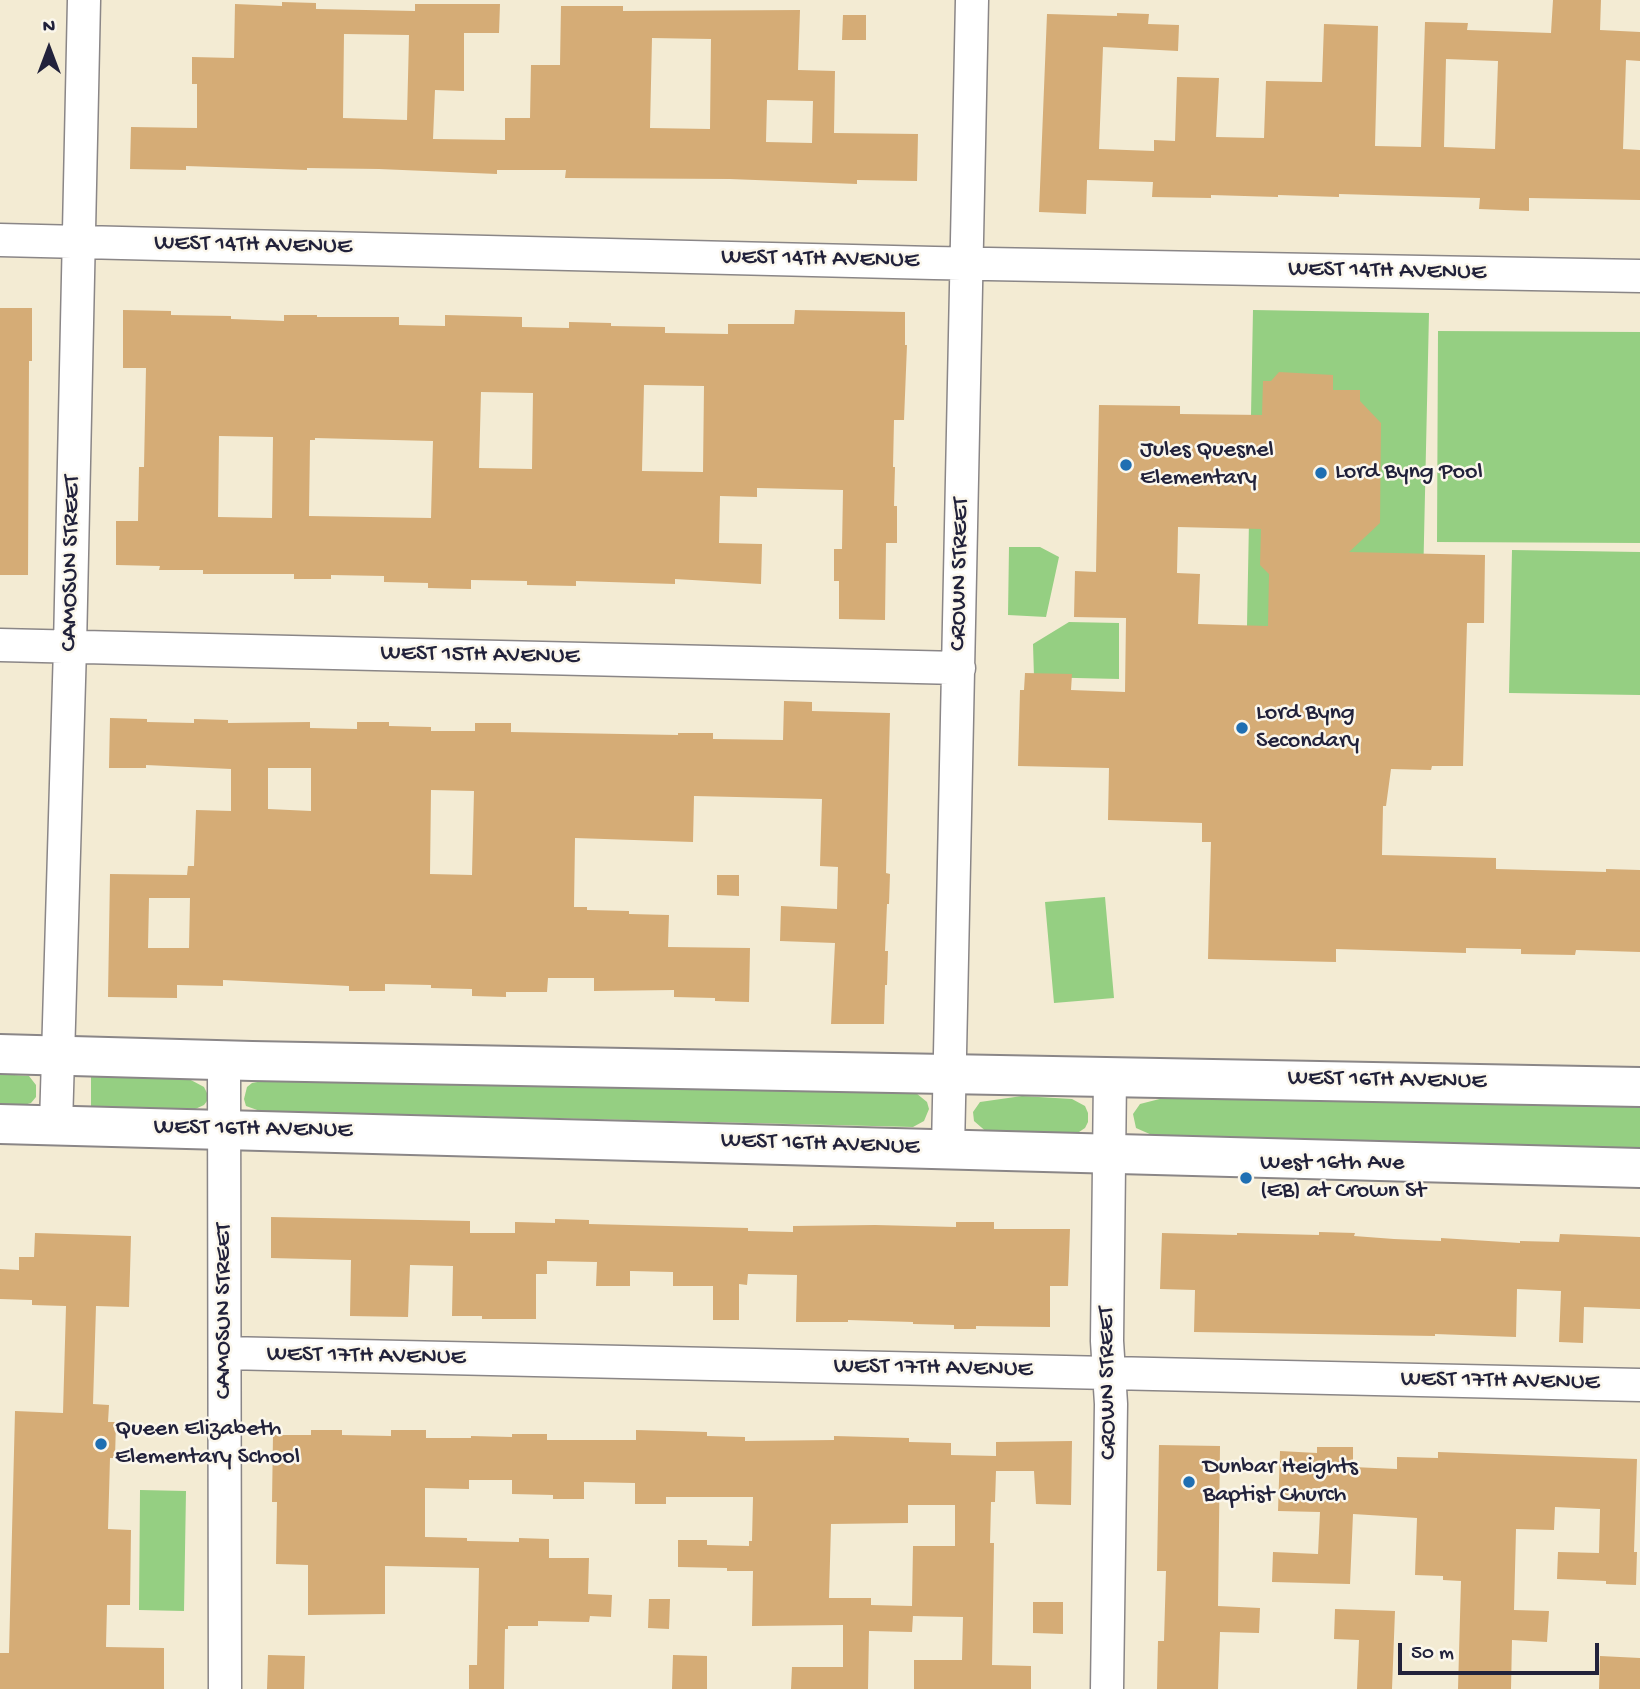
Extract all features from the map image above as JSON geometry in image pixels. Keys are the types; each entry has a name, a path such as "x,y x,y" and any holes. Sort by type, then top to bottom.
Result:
{"main road":[{"name":"WEST 16TH AVENUE","path":"0,1054 1640,1087"},
{"name":"WEST 16TH AVENUE","path":"0,1124 1640,1168"}],"street":[{"name":"CAMOSUN STREET","path":"56,1125 70,647 84,0"},
{"name":"CROWN STREET","path":"948,1149 972,0"},
{"name":"WEST 14TH AVENUE","path":"0,240 968,264 1640,276"},
{"name":"WEST 15TH AVENUE","path":"0,645 959,668"},
{"name":"CAMOSUN STREET","path":"224,1060 225,1689"},
{"name":"CROWN STREET","path":"1107,1689 1111,1404 1107,1341 1110,1076"},
{"name":"WEST 17TH AVENUE","path":"225,1353 1640,1385"}],"green space":[{"name":"Lord Byng Pool","path":"1253,310 1429,313 1422,629 1247,626"},
{"path":"1438,331 1640,332 1640,543 1437,542"},
{"path":"1009,547 1040,547 1059,557 1046,617 1008,615"},
{"path":"1512,550 1640,552 1640,695 1509,693"},
{"path":"1069,622 1119,623 1119,679 1034,677 1033,644"},
{"path":"1105,897 1114,998 1054,1003 1045,902"},
{"path":"0,1074 29,1076 36,1085 36,1097 31,1103 24,1105 0,1106"},
{"path":"91,1075 189,1079 204,1087 208,1095 207,1101 193,1110 91,1108"},
{"path":"273,1079 916,1093 927,1102 929,1109 924,1121 913,1127 260,1111 246,1106 244,1099 247,1087 252,1083"},
{"path":"1183,1093 1640,1102 1640,1153 1170,1143 1136,1128 1133,1114 1140,1104"},
{"path":"1022,1096 1072,1099 1085,1106 1088,1122 1085,1128 1073,1136 989,1134 974,1121 973,1112 980,1102"},
{"path":"140,1490 186,1491 184,1611 139,1610"}],"building":[{"path":"1553,0 1601,0 1600,30 1640,32 1640,61 1626,60 1623,149 1640,150 1640,200 1529,198 1529,211 1479,209 1480,198 1339,194 1339,197 1152,197 1153,182 1087,180 1086,214 1039,212 1047,14 1149,14 1148,24 1179,25 1178,51 1103,47 1099,149 1154,151 1154,140 1175,141 1177,77 1219,78 1216,137 1264,138 1266,81 1322,82 1324,24 1378,26 1375,146 1421,147 1425,22 1468,23 1467,30 1551,33","holes":["1446,59 1498,61 1495,149 1444,147"]},
{"path":"282,2 316,3 316,9 415,11 415,4 500,4 499,33 464,33 464,91 435,90 433,139 505,140 505,118 530,118 531,65 560,65 561,6 623,6 623,11 800,10 798,70 835,71 834,133 918,134 917,181 857,180 857,184 730,179 565,178 566,170 497,170 497,174 186,166 186,170 130,169 131,127 197,128 197,84 192,84 192,57 234,58 235,4 282,6","holes":["344,34 409,35 407,120 343,118","652,38 711,39 710,129 650,128","767,100 813,101 812,143 766,142"]},
{"path":"843,15 866,15 866,40 842,40"},
{"path":"0,308 32,308 32,361 29,361 28,575 0,575"},
{"path":"123,310 171,311 171,315 231,316 231,319 284,321 284,315 399,317 399,325 445,326 445,315 522,317 522,327 569,328 569,322 611,323 611,326 665,327 665,333 728,334 728,324 794,324 795,310 905,312 907,345 904,420 894,420 893,467 897,543 886,543 885,620 839,619 839,581 834,581 834,549 842,549 843,490 757,488 757,497 720,496 719,543 762,544 761,584 675,579 675,584 576,581 576,586 527,585 527,581 471,580 471,589 428,588 428,583 384,582 384,576 331,575 331,579 294,579 294,574 203,574 203,570 159,570 160,566 116,565 116,521 138,521 139,467 144,467 146,368 123,368","holes":["644,385 704,386 703,472 642,471","481,392 533,393 532,469 479,468","219,436 273,437 272,518 218,517","310,440 433,441 431,518 309,516"]},
{"name":"Lord Byng Secondary","path":"1279,372 1333,375 1333,390 1360,390 1360,401 1381,423 1380,523 1349,552 1485,555 1484,623 1467,623 1463,766 1432,766 1431,770 1391,769 1386,806 1383,806 1382,855 1496,858 1496,869 1606,872 1606,869 1640,870 1640,952 1576,950 1575,955 1521,954 1521,949 1466,948 1466,953 1336,949 1336,962 1208,959 1211,842 1202,842 1202,823 1108,820 1109,768 1018,766 1020,690 1024,690 1025,673 1072,674 1071,690 1125,692 1126,618 1074,617 1075,571 1096,572 1099,405 1180,406 1180,414 1262,415 1263,381 1271,381","holes":["1178,527 1261,529 1260,565 1269,574 1268,626 1198,624 1200,574 1177,573"]},
{"path":"784,701 812,702 812,711 890,713 886,873 890,874 884,1024 831,1024 835,943 780,941 781,906 837,909 838,867 820,866 822,799 694,796 693,842 575,838 574,907 629,911 629,914 669,915 668,947 750,948 749,1002 674,997 674,990 594,991 594,978 548,978 547,992 506,992 506,997 472,996 472,989 431,988 431,985 385,984 385,991 349,991 349,986 223,980 223,986 177,985 177,998 108,997 110,874 187,875 188,866 194,866 196,810 231,811 231,769 146,765 146,768 109,768 110,718 194,723 194,719 228,720 228,723 310,722 310,728 357,729 357,722 389,722 389,726 431,727 431,731 475,731 475,723 511,723 511,732 678,735 713,733 713,739 783,740","holes":["268,768 311,768 311,811 268,809","431,790 474,791 472,875 430,874","149,898 190,898 189,948 148,948"]},
{"path":"717,875 739,875 739,896 717,895"},
{"path":"271,1217 470,1221 470,1233 515,1233 515,1222 555,1223 555,1219 589,1220 589,1224 748,1228 748,1231 793,1232 793,1226 956,1227 956,1222 994,1222 994,1229 1070,1229 1068,1286 1050,1286 1050,1327 976,1326 976,1329 954,1329 954,1325 913,1322 796,1322 797,1275 748,1274 747,1285 739,1284 739,1320 713,1320 713,1286 673,1286 673,1272 630,1271 630,1286 596,1286 597,1262 547,1261 547,1274 536,1274 536,1319 482,1319 482,1316 452,1316 453,1266 410,1265 408,1317 350,1316 351,1260 271,1258"},
{"path":"1319,1232 1355,1233 1354,1236 1394,1239 1441,1241 1441,1238 1520,1243 1559,1242 1560,1234 1640,1237 1640,1309 1584,1307 1583,1343 1559,1342 1561,1291 1517,1289 1516,1337 1194,1332 1195,1290 1160,1289 1162,1233 1319,1235"},
{"path":"35,1233 131,1236 129,1307 96,1306 93,1404 109,1405 108,1422 116,1422 115,1458 110,1458 108,1529 131,1530 130,1605 107,1605 106,1647 164,1648 164,1689 0,1689 0,1653 9,1653 15,1411 63,1413 66,1306 32,1305 32,1300 0,1299 0,1269 19,1270 19,1257 34,1257"},
{"path":"311,1430 342,1430 342,1435 391,1436 391,1430 426,1430 426,1438 547,1434 547,1440 636,1440 636,1430 707,1432 707,1436 745,1437 745,1441 834,1440 834,1436 909,1438 909,1442 951,1443 951,1455 996,1456 996,1442 1072,1441 1071,1505 1036,1504 1034,1471 996,1471 995,1502 991,1502 990,1543 994,1543 992,1665 1031,1666 1031,1689 914,1689 914,1660 962,1660 963,1617 913,1616 912,1632 869,1631 868,1689 791,1689 792,1667 843,1667 843,1625 752,1626 753,1571 678,1567 678,1540 707,1540 707,1545 749,1546 749,1541 752,1541 753,1497 666,1497 666,1504 635,1504 635,1483 584,1482 584,1499 553,1499 553,1495 512,1494 512,1480 469,1480 469,1489 425,1488 425,1537 519,1542 519,1538 549,1539 549,1558 589,1558 588,1594 612,1595 611,1617 590,1616 589,1622 538,1621 538,1626 508,1626 508,1629 505,1629 504,1689 469,1689 469,1665 477,1665 479,1568 385,1566 385,1614 308,1615 308,1565 276,1564 277,1502 272,1502 273,1435 311,1435","holes":["908,1505 955,1505 955,1546 913,1546 912,1606 871,1605 871,1598 829,1598 831,1524 908,1523"]},
{"path":"1159,1445 1220,1446 1218,1606 1260,1608 1259,1633 1220,1632 1218,1689 1157,1689 1158,1641 1164,1641 1166,1571 1157,1571"},
{"path":"1317,1447 1353,1447 1353,1467 1397,1469 1397,1457 1438,1458 1438,1452 1637,1459 1634,1552 1637,1552 1636,1585 1557,1579 1558,1552 1599,1553 1600,1509 1555,1507 1554,1530 1516,1529 1514,1610 1549,1611 1547,1642 1512,1640 1511,1689 1458,1689 1461,1581 1443,1580 1443,1576 1415,1575 1417,1518 1353,1514 1350,1584 1272,1582 1273,1552 1318,1554 1320,1512 1278,1511 1280,1451 1317,1453"},
{"path":"649,1599 670,1599 669,1629 648,1628"},
{"path":"1033,1602 1063,1602 1063,1634 1033,1633"},
{"path":"1335,1609 1395,1611 1392,1689 1357,1689 1359,1640 1334,1639"},
{"path":"268,1655 305,1656 304,1689 267,1689"},
{"path":"673,1655 707,1656 707,1689 672,1689"},
{"path":"1600,1656 1640,1658 1640,1689 1599,1689"}],"place":[{"name":"Jules Quesnel Elementary","path":"1126,465"},
{"name":"Lord Byng Pool","path":"1321,473"},
{"name":"Lord Byng Secondary","path":"1242,728"},
{"name":"West 16th Ave (EB) at Crown St","path":"1246,1178"},
{"name":"Queen Elizabeth Elementary School","path":"101,1444"},
{"name":"Dunbar Heights Baptist Church","path":"1189,1482"}]}
